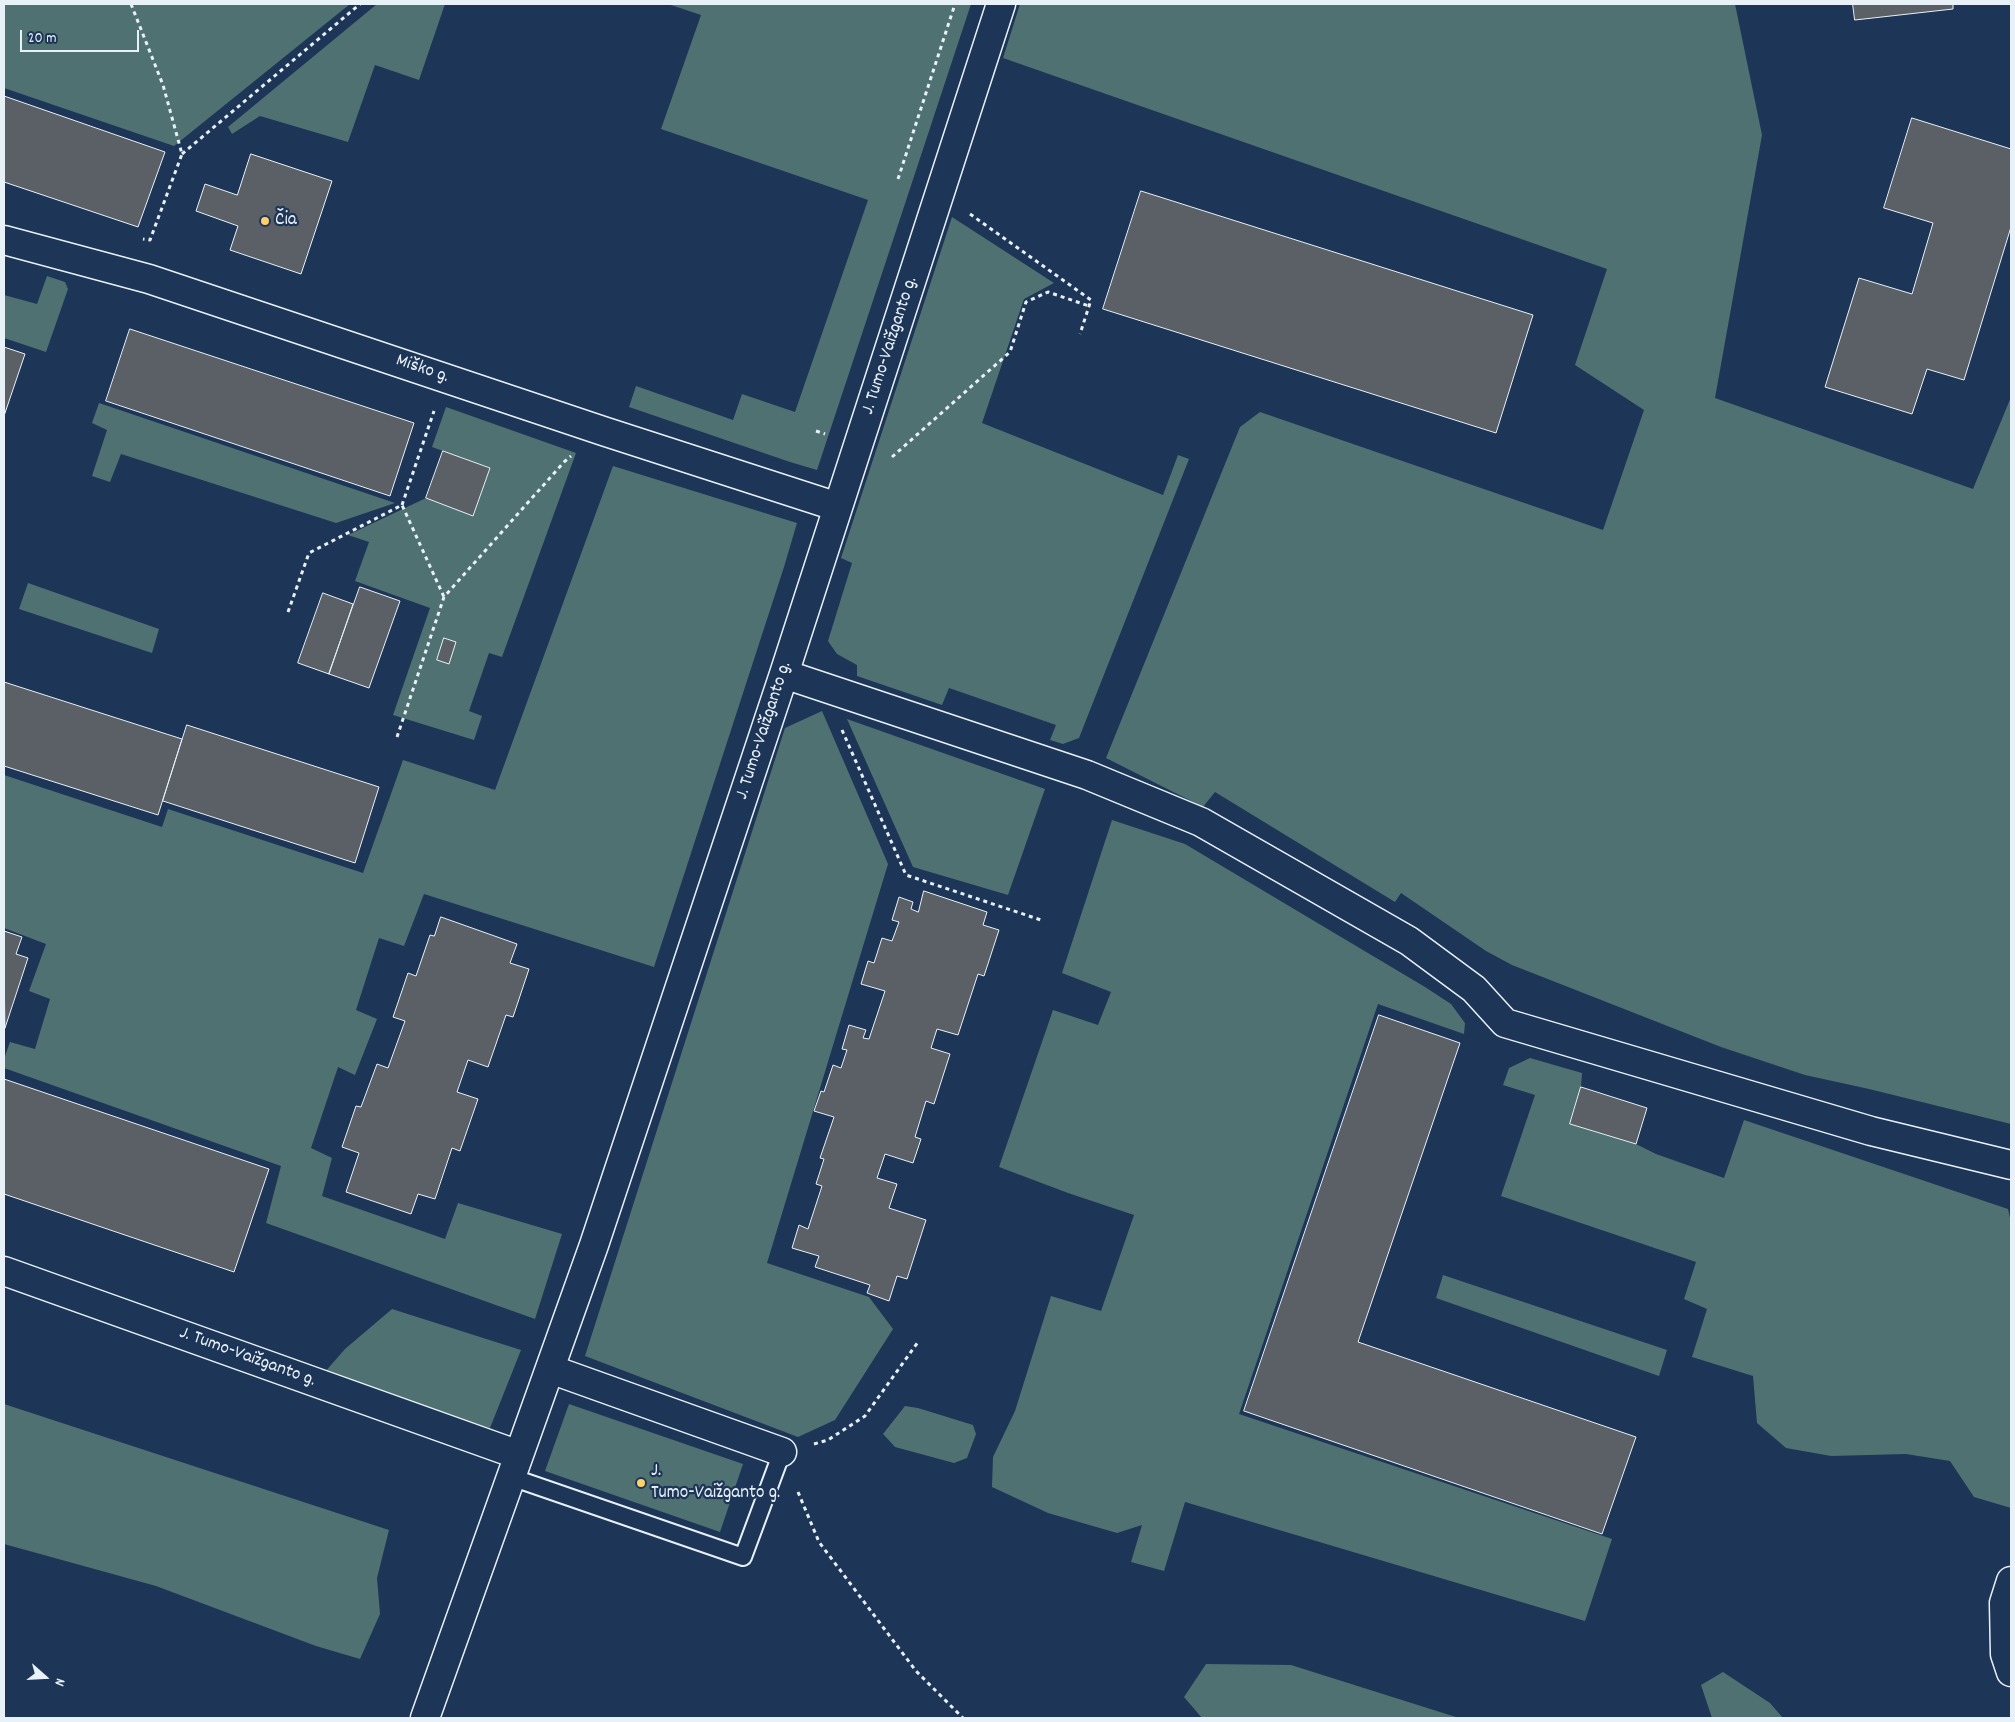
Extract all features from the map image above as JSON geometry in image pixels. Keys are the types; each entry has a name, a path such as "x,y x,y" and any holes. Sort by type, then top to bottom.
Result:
{"street":[{"name":"J. Tumo-Vaižganto g.","path":"426,1718 600,1226 784,674 1001,4"},
{"name":"Miško g.","path":"4,240 112,268 838,507"},
{"path":"784,674 1087,776 1201,822 1409,941 1474,989 1505,1023 1871,1131 2011,1165"},
{"name":"J. Tumo-Vaižganto g.","path":"4,1271 515,1466"},
{"path":"550,1370 782,1452"},
{"path":"2011,1581 2004,1603 2005,1654 2011,1672"}],"lane":[{"path":"515,1466 743,1557 782,1452"}],"path":[{"path":"131,4 163,85 182,154"},
{"path":"112,268 122,237 150,240 182,154 360,4"},
{"path":"898,179 955,4"},
{"path":"940,194 1092,300 1080,334"},
{"path":"816,431 892,457 1010,352 1026,302 1048,292 1089,306"},
{"path":"444,597 402,505 445,378"},
{"path":"397,737 444,597 564,462 603,431"},
{"path":"288,612 310,553 402,505"},
{"path":"839,692 833,709 906,875 1044,921"},
{"path":"918,1342 866,1416 828,1440 782,1452 819,1542 916,1671 963,1718"}],"green space":[{"path":"4,4 350,4 174,146 4,88"},
{"path":"377,4 445,4 419,80 375,65 348,142 260,116 232,134 228,127"},
{"path":"668,4 971,4 817,470 629,407 636,386 733,420 742,394 795,412 868,200 661,129 701,15"},
{"path":"1020,4 1735,4 1762,135 1715,398 1973,489 2011,397 2011,1124 1805,1075 1721,1047 1512,965 1486,951 1401,893 1395,902 1215,792 1203,807 1106,758 1240,427 1260,412 1603,530 1644,410 1575,365 1607,269 1003,58"},
{"path":"952,217 1054,283 1024,299 982,423 1163,495 1178,455 1189,459 1079,738 1063,744 1050,740 1056,725 949,688 942,705 857,676 857,665 837,654 828,641 852,563 841,558"},
{"path":"47,276 65,282 68,289 46,352 4,338 4,295 37,304"},
{"path":"99,403 395,503 336,523 121,454 110,482 92,476 107,430 92,423"},
{"path":"446,407 576,453 502,657 489,653 469,711 482,716 474,740 393,715 430,608 355,581 369,542 348,535 426,498 473,515 490,468 432,447"},
{"path":"613,466 797,523 654,967 424,894 404,946 379,938 356,1010 377,1019 355,1075 338,1067 311,1148 332,1158 322,1196 445,1239 458,1203 562,1234 535,1319 266,1223 281,1166 4,1068 4,1059 10,1042 35,1049 50,999 29,991 46,944 4,928 4,775 162,827 168,809 363,873 403,760 495,790"},
{"path":"28,583 159,629 152,653 19,609"},
{"path":"822,711 888,864 767,1263 869,1297 893,1329 835,1420 798,1437 585,1356 785,728"},
{"path":"847,719 1045,789 1008,895 913,867"},
{"path":"1112,820 1185,844 1425,987 1451,1004 1465,1023 1464,1034 1378,1004 1239,1414 1612,1539 1585,1621 1185,1502 1164,1571 1131,1562 1142,1525 1117,1533 1048,1513 992,1487 993,1457 1015,1411 1051,1296 1101,1311 1134,1215 999,1167 1053,1010 1098,1025 1111,992 1062,973"},
{"path":"1530,1058 1582,1073 1581,1087 1570,1124 1636,1144 1656,1154 1724,1178 1744,1120 2008,1209 2011,1222 2011,1508 1974,1497 1950,1461 1906,1454 1831,1456 1786,1448 1757,1423 1753,1376 1692,1357 1707,1309 1684,1299 1696,1262 1501,1196 1535,1095 1503,1085 1509,1068"},
{"path":"1443,1275 1667,1350 1659,1376 1436,1298"},
{"path":"392,1309 521,1350 490,1428 451,1417 324,1373 345,1349"},
{"path":"4,1404 389,1530 377,1578 380,1614 360,1659 316,1646 156,1586 4,1544"},
{"path":"569,1404 743,1464 720,1532 545,1471"},
{"path":"905,1406 918,1408 973,1425 976,1434 967,1458 954,1463 895,1447 883,1434"},
{"path":"1206,1664 1291,1665 1459,1718 1202,1718 1184,1697"},
{"path":"1723,1672 1770,1703 1783,1718 1712,1718 1701,1685"}],"building":[{"path":"1853,4 1953,4 1953,9 1855,20"},
{"path":"4,96 165,152 138,227 4,182"},
{"path":"1912,118 2011,149 2011,227 1964,380 1927,369 1912,414 1825,387 1859,278 1912,294 1933,223 1884,208"},
{"path":"251,154 332,181 301,274 230,250 238,226 196,211 205,184 237,195"},
{"path":"1141,191 1533,315 1496,433 1103,309"},
{"path":"130,329 414,423 390,496 106,401"},
{"path":"4,347 25,354 4,416"},
{"path":"443,451 490,468 473,516 426,498"},
{"path":"360,587 400,601 369,688 329,674"},
{"path":"323,593 353,604 329,674 298,663"},
{"path":"444,638 456,642 449,664 437,660"},
{"path":"4,682 182,739 158,815 4,766"},
{"path":"187,725 379,787 355,863 163,801"},
{"path":"924,891 987,912 983,925 999,930 984,976 978,974 958,1035 937,1029 931,1048 950,1054 934,1104 926,1101 915,1137 921,1139 913,1163 885,1154 877,1178 897,1184 889,1208 926,1220 907,1279 897,1276 889,1301 867,1293 870,1285 815,1267 819,1256 792,1248 799,1225 808,1229 822,1186 816,1184 824,1159 820,1158 834,1117 814,1111 821,1091 824,1092 833,1065 841,1068 847,1050 842,1049 849,1025 866,1030 863,1038 869,1039 885,991 861,984 868,961 874,963 882,938 892,941 899,922 892,920 899,897 913,902 911,909 918,912"},
{"path":"441,917 517,944 510,963 529,969 513,1017 506,1015 488,1067 468,1060 457,1092 478,1099 460,1151 452,1148 435,1199 418,1194 411,1214 346,1192 359,1153 342,1147 356,1106 361,1107 377,1064 388,1068 405,1021 393,1017 408,973 416,976 430,935 434,936"},
{"path":"4,931 22,937 16,954 28,958 5,1028"},
{"path":"1379,1015 1460,1043 1358,1342 1636,1437 1602,1534 1244,1411"},
{"path":"4,1079 269,1169 234,1272 4,1194"},
{"path":"1581,1087 1647,1108 1636,1144 1570,1124"}],"place":[{"name":"Čia","path":"265,221"},
{"name":"J. Tumo-Vaižganto g.","path":"641,1483"}]}
